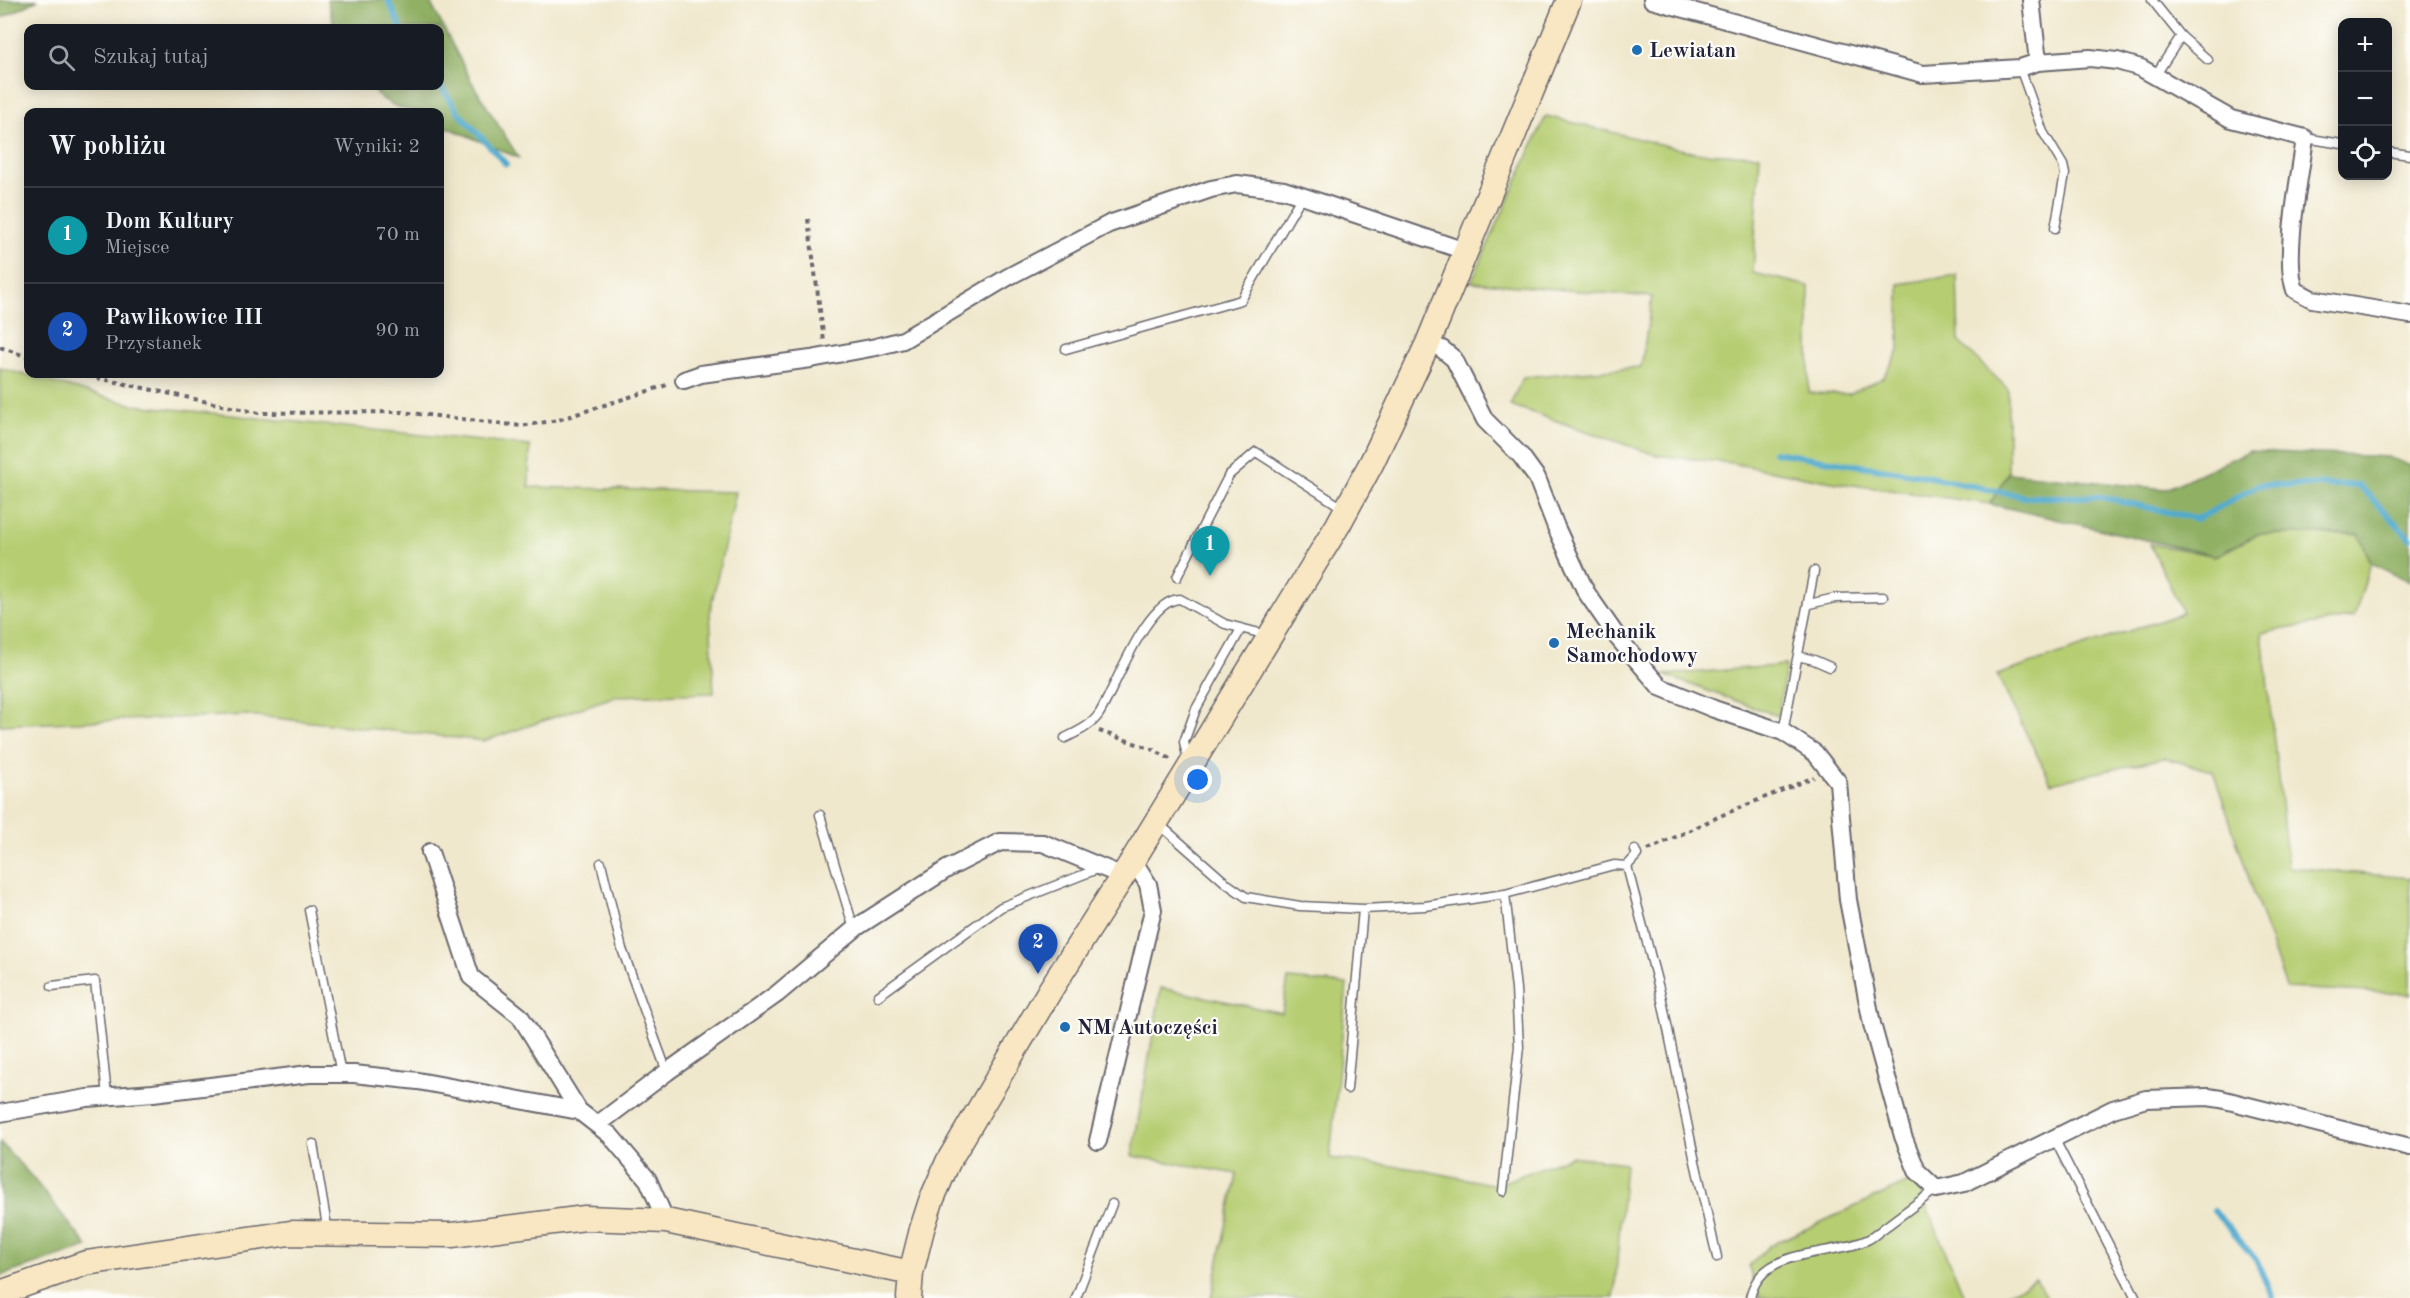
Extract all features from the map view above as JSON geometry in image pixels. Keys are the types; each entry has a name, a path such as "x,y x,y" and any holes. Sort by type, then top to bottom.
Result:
{"main road":[{"path":"909,1298 911,1273 931,1201 948,1162 1052,987 1119,868 1156,822 1346,510 1372,462 1428,343 1569,0"},
{"path":"0,1293 86,1263 290,1233 452,1235 585,1218 666,1221 911,1273"}],"street":[{"path":"1653,0 1923,74 2020,69 2037,62 2090,58 2117,61 2141,69 2231,119 2305,138 2291,254 2290,276 2295,290 2312,299 2410,315"},
{"path":"2031,0 2037,62"},
{"path":"684,380 701,374 826,356 903,340 1008,277 1109,224 1211,189 1237,184 1284,190 1465,251"},
{"path":"1428,343 1442,349 1454,359 1485,420 1521,456 1537,478 1556,527 1586,592 1618,638 1660,687 1714,710 1784,732 1815,753 1838,782 1848,900 1872,1024 1903,1136 1917,1171 1936,1189 1964,1183 2113,1109 2146,1099 2208,1097 2257,1107 2410,1147"},
{"path":"597,1125 667,1071 777,994 854,929 947,869 1000,842 1043,843 1119,868 1148,884 1153,910 1098,1141"},
{"path":"430,852 471,977 520,1016 579,1111 610,1135 648,1180 666,1221"},
{"path":"0,1113 107,1096 309,1074 341,1074 418,1081 579,1111"}],"lane":[{"path":"2152,0 2181,36 2208,60"},
{"path":"2155,76 2181,36"},
{"path":"2020,69 2043,132 2063,165 2065,174 2055,228"},
{"path":"2305,138 2338,143"},
{"path":"2392,153 2410,156"},
{"path":"1066,349 1241,300 1302,196"},
{"path":"1177,577 1228,475 1256,452 1346,510"},
{"path":"1784,732 1814,571"},
{"path":"1809,604 1835,598 1883,597"},
{"path":"1065,738 1087,727 1099,714 1133,644 1162,606 1173,599 1180,599 1225,624 1270,636"},
{"path":"1189,769 1184,742 1196,710 1242,629"},
{"path":"1798,656 1830,667"},
{"path":"820,815 854,929"},
{"path":"1156,822 1226,883 1246,897 1300,906 1363,909 1425,906 1505,894 1614,865 1627,866"},
{"path":"1636,853 1627,866 1662,1000 1717,1257"},
{"path":"601,863 622,949 667,1071"},
{"path":"878,996 1001,907 1119,868"},
{"path":"1503,1191 1518,1047 1516,989 1505,894"},
{"path":"1347,1089 1363,909"},
{"path":"309,910 341,1074"},
{"path":"52,986 95,981 107,1096"},
{"path":"2054,1138 2136,1298"},
{"path":"313,1144 328,1234"},
{"path":"1750,1298 1752,1286 1765,1269 1788,1258 1828,1251 1870,1239 1936,1189"},
{"path":"1076,1298 1112,1204"}],"path":[{"path":"808,219 826,356"},
{"path":"0,347 24,356"},
{"path":"97,378 259,413 402,412 521,426 558,420 684,380"},
{"path":"1087,727 1152,749 1189,769"},
{"path":"1636,853 1829,770"}],"green space":[{"path":"0,0 38,0 0,17"},
{"path":"327,0 429,0 442,24 334,24"},
{"path":"444,29 474,86 519,158 444,126 444,108 401,108 392,105 373,90 444,90"},
{"path":"1546,116 1696,153 1760,155 1753,273 1809,286 1809,393 1849,394 1883,378 1899,351 1899,284 1957,275 1959,342 2008,389 2008,473 1990,504 1832,482 1731,463 1656,455 1510,405 1523,377 1641,367 1652,297 1471,282"},
{"path":"0,368 24,375 24,378 36,378 134,405 530,446 529,487 736,492 710,611 714,693 616,696 484,741 248,715 0,725"},
{"path":"2249,451 2388,457 2410,465 2410,582 2371,563 2359,534 2258,534 2216,556 1990,504 2008,473 2166,489"},
{"path":"2258,534 2359,534 2371,563 2354,617 2262,633 2288,867 2410,878 2410,994 2286,988 2213,771 2164,758 2051,783 1997,675 2183,613 2150,544 2216,556"},
{"path":"1786,665 1778,716 1664,675"},
{"path":"1288,979 1347,984 1330,1158 1416,1169 1496,1185 1571,1156 1625,1163 1614,1298 1211,1298 1237,1174 1132,1156 1161,988 1282,1013"},
{"path":"0,1142 32,1177 88,1247 0,1276"},
{"path":"1915,1179 1965,1298 1760,1298 1748,1266 1769,1246"},
{"path":"2036,1279 2046,1298 2000,1298"}],"waterway":[{"path":"388,0 399,24"},
{"path":"443,90 459,113 506,164"},
{"path":"1774,452 1925,476 2025,497 2102,497 2198,519 2259,485 2359,485 2410,538"},
{"path":"2214,1210 2256,1260 2273,1298"}],"place":[{"name":"Lewiatan","path":"1637,50"},
{"name":"Dom Kultury","path":"1210,576"},
{"name":"Mechanik Samochodowy","path":"1554,643"},
{"name":"Pawlikowice III","path":"1038,974"},
{"name":"NM Autoczęści","path":"1065,1027"}]}
